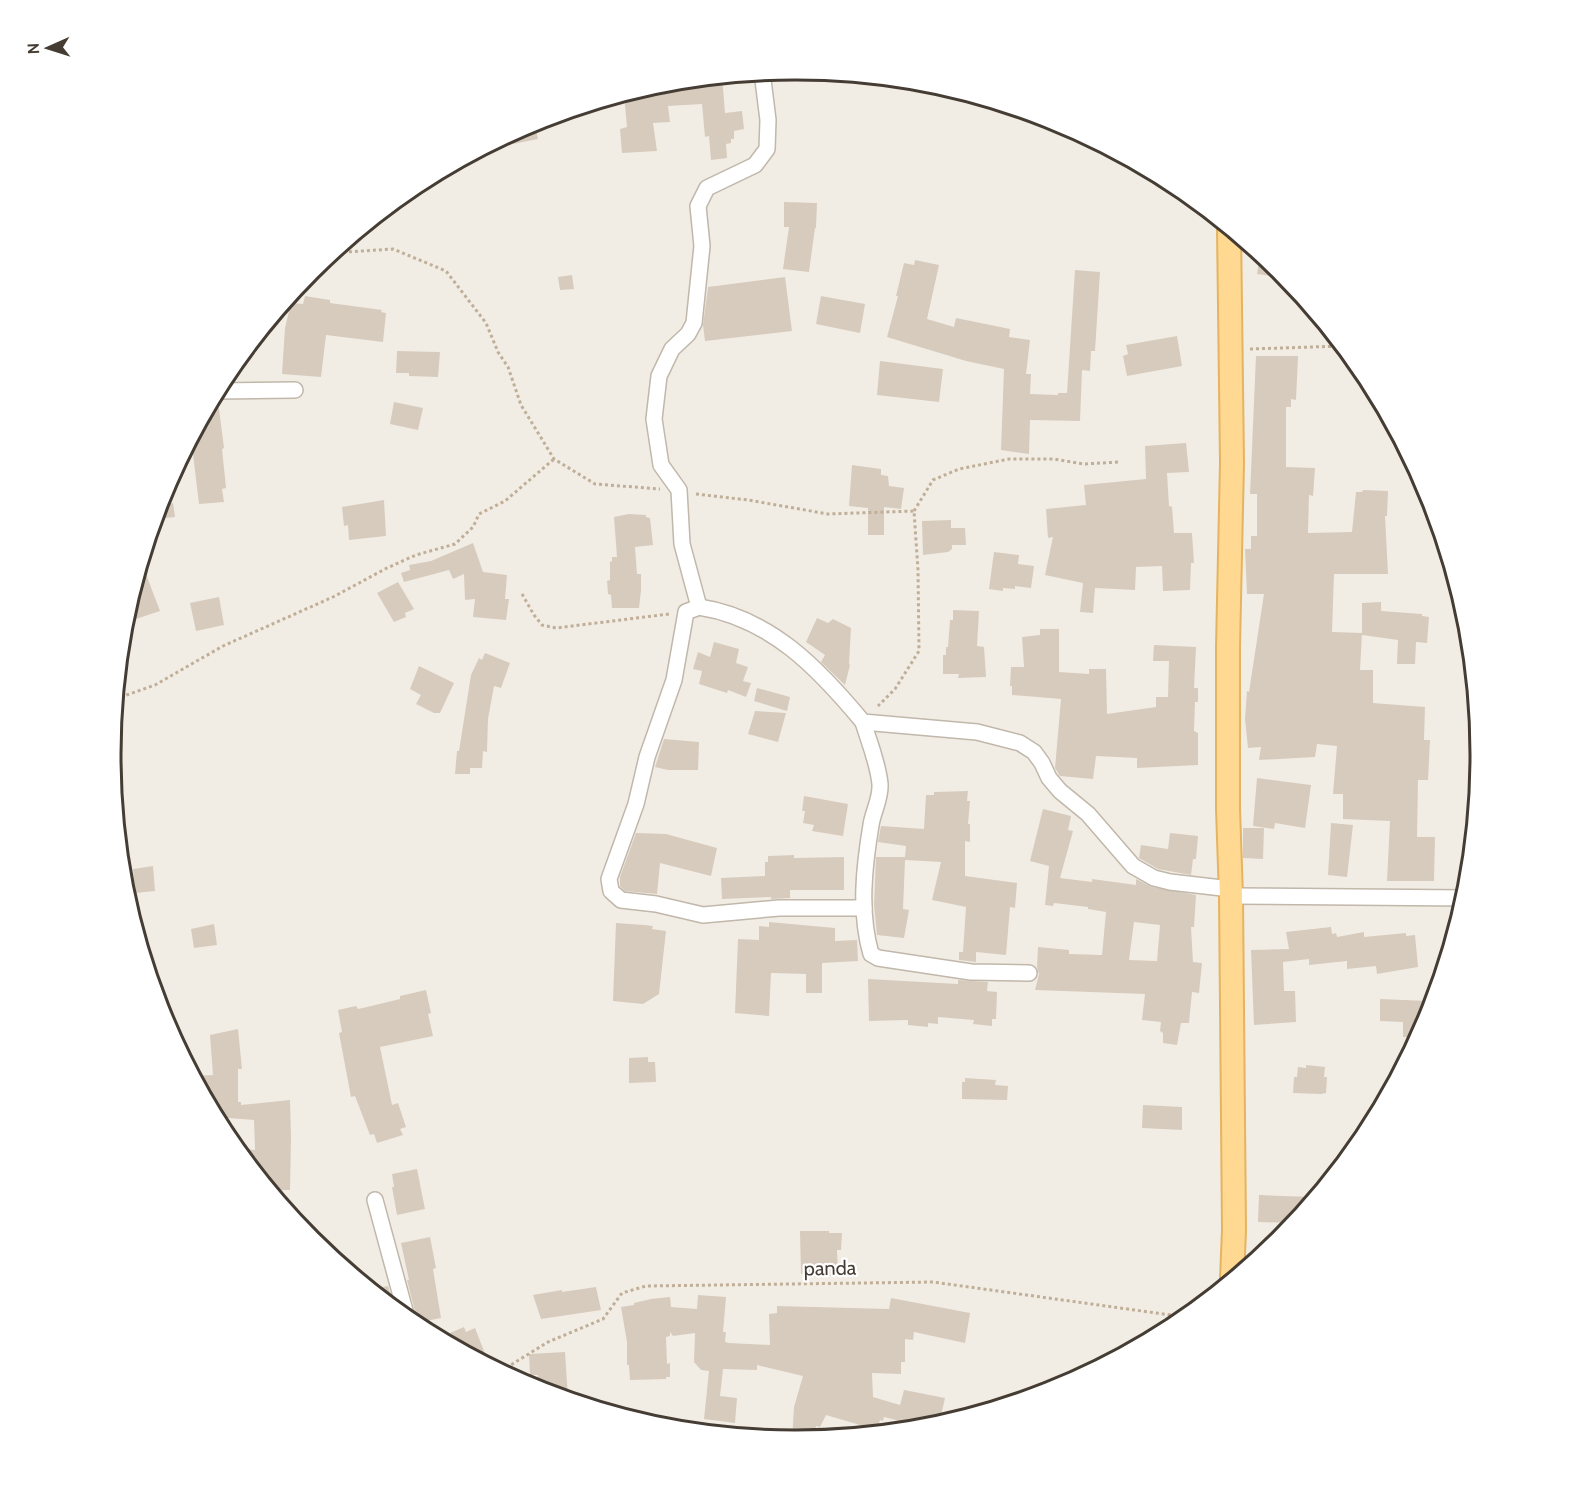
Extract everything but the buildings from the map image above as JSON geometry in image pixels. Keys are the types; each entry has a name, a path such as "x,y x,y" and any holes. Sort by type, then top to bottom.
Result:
{"main road":[{"path":"1229,237 1232,463 1228,646 1228,809 1231,892 1232,1269"}],"street":[{"path":"763,81 768,120 767,149 755,165 707,188 698,206 702,246 694,323 688,334 672,349 659,376 654,419 661,465 678,490 682,544 692,610 674,680 647,757 636,804 609,879 611,891 621,900 656,904 703,915 779,908 864,908"},
{"path":"227,391 295,390"},
{"path":"692,610 718,610 764,629 800,654 831,684 863,722 880,785 866,857 864,908 871,954 878,958 971,972 1029,973"},
{"path":"863,722 977,732 1020,742 1034,752 1042,763 1048,778 1088,814 1133,866 1154,878 1231,892 1455,898"},
{"path":"375,1200 403,1303"}],"path":[{"path":"345,252 393,249 446,271 486,323 498,352 508,367 521,405 554,459 595,484 678,490 828,514 914,511"},
{"path":"1230,350 1333,346"},
{"path":"123,696 155,685 223,646 333,597 387,568 416,555 455,544 473,527 479,514 505,501 554,459"},
{"path":"863,722 895,689 919,651 919,592 914,511 933,480 959,469 1009,459 1054,459 1084,464 1119,462"},
{"path":"522,594 542,625 556,628 692,610"},
{"name":"panda","path":"510,1366 548,1342 603,1319 622,1293 646,1286 933,1282 1172,1315"}]}
